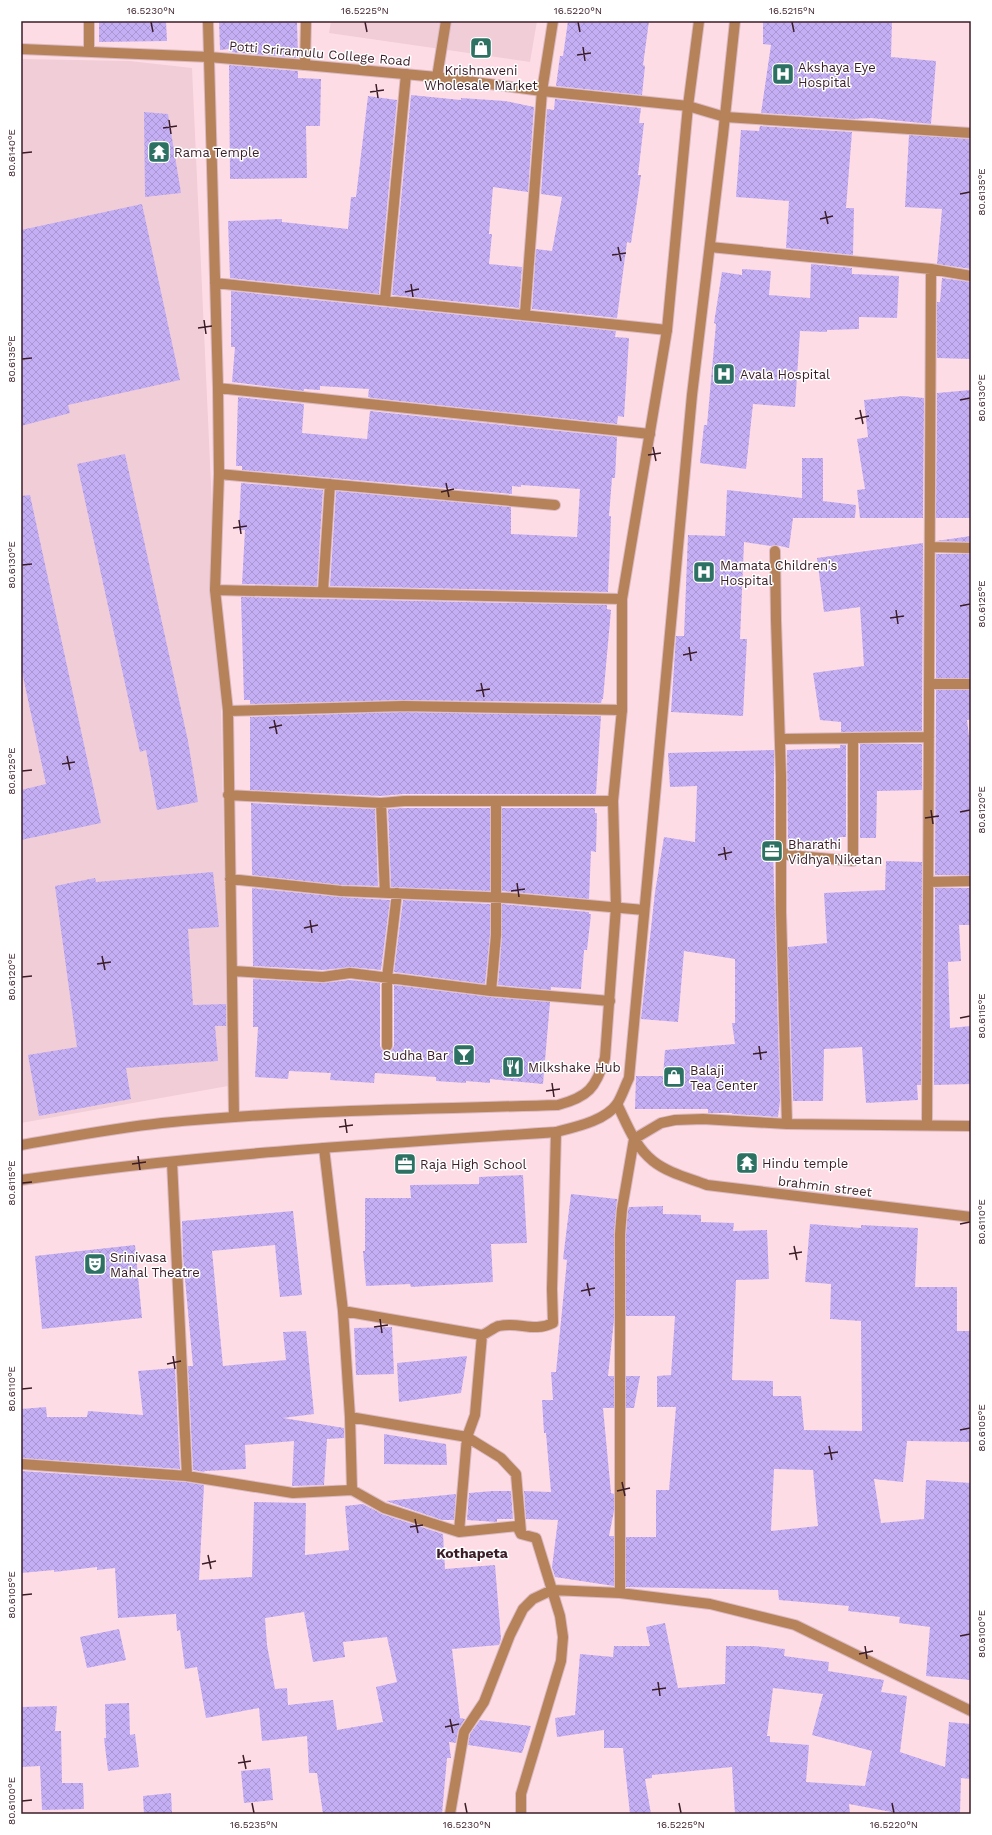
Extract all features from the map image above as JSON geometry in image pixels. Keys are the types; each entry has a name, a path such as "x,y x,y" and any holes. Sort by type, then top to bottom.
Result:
{"street":[{"path":"89,21 89,51"},
{"path":"208,21 218,388 216,590 228,711 228,795 233,971 234,1117"},
{"path":"305,65 306,21"},
{"path":"437,76 446,21"},
{"path":"525,314 542,91 553,21"},
{"path":"21,1144 160,1123 234,1117 388,1110 558,1105 576,1100 588,1092 599,1079 605,1058 616,907 613,801 622,710 622,599 667,330 688,106 699,21"},
{"path":"21,1180 172,1162 324,1148 556,1132 576,1127 594,1120 607,1113 617,1104 629,1078 691,403 735,21"},
{"name":"Potti Sriramulu College Road","path":"21,49 209,56 437,76 542,91 688,106 724,117 971,133"},
{"path":"385,300 406,74"},
{"path":"710,247 931,269 971,276"},
{"path":"927,1125 931,269"},
{"path":"215,283 525,314 667,330"},
{"path":"218,388 650,434"},
{"path":"218,474 555,505"},
{"path":"323,591 330,484"},
{"path":"930,547 971,548"},
{"path":"776,551 776,620 780,739 781,912 787,1124"},
{"path":"216,590 323,591 622,599"},
{"path":"929,684 971,684"},
{"path":"228,711 402,706 622,710"},
{"path":"780,739 929,737"},
{"path":"781,851 788,855 853,860 853,738"},
{"path":"228,795 381,803 404,801 496,803 613,801"},
{"path":"381,803 385,893"},
{"path":"491,991 496,935 496,803"},
{"path":"230,879 341,891 496,898 644,910"},
{"path":"928,882 971,881"},
{"path":"387,1046 387,978 397,893"},
{"path":"233,971 324,977 350,973 491,991 610,1001"},
{"name":"brahmin street","path":"617,1104 634,1139 653,1161 678,1174 707,1185 971,1217"},
{"path":"620,1593 620,1234 622,1209 634,1139 661,1123 675,1120 703,1119 787,1124 971,1126"},
{"path":"344,1311 482,1335 497,1326 512,1325 543,1328 553,1323 552,1289 556,1132"},
{"path":"324,1148 344,1311 350,1417 352,1490"},
{"path":"172,1162 187,1476"},
{"path":"459,1532 467,1437 476,1415 482,1335"},
{"path":"350,1417 467,1437 501,1458 516,1474 521,1534"},
{"path":"21,1464 187,1476 293,1493 352,1490 384,1508 459,1532 517,1526 521,1534 536,1538 560,1616 562,1660 521,1794 520,1814"},
{"path":"450,1814 460,1746 464,1732 484,1702 510,1635 523,1609 533,1599 552,1590 620,1593 710,1604 795,1625 971,1711"}],"shaded area":[{"name":"Krishnaveni Wholesale Market","path":"331,21 537,21 530,62 329,33"},
{"path":"21,59 130,61 192,68 221,704 228,1086 21,1123"}],"building":[{"path":"99,21 166,21 167,41 99,42"},
{"path":"219,21 297,21 298,58 229,52 229,49 220,50"},
{"path":"568,21 649,21 643,65 645,66 642,95 556,86 560,56 563,56"},
{"path":"763,21 892,21 891,57 936,61 931,124 871,118 853,119 761,113 771,45 763,44"},
{"path":"229,65 298,71 298,78 321,79 320,126 306,126 307,178 230,179"},
{"path":"411,95 461,100 461,98 505,101 534,107 528,192 493,187 489,234 492,234 489,264 522,267 519,308 392,295"},
{"path":"368,96 397,100 379,294 230,278 228,221 282,219 282,222 348,229 351,197 356,197"},
{"path":"555,99 641,108 639,123 644,123 638,175 641,175 631,243 627,242 617,318 532,309 536,249 552,251 562,197 541,194 547,109 554,110"},
{"name":"Rama Temple","path":"144,112 168,114 181,193 145,197"},
{"path":"760,126 852,132 846,208 854,208 853,255 786,248 789,201 736,197 741,130 759,131"},
{"path":"909,135 971,139 971,269 937,264 942,209 905,207"},
{"path":"142,204 180,380 68,405 70,413 21,426 21,230"},
{"path":"811,264 852,268 852,274 899,276 897,318 859,317 859,329 827,330 827,332 800,331 795,407 753,404 746,469 700,463 704,425 707,425 716,324 714,323 722,272 742,275 742,269 771,271 769,295 810,298"},
{"path":"942,278 971,282 971,359 937,358 937,302 940,302"},
{"path":"231,291 616,331 615,337 629,338 624,417 618,416 617,424 372,398 368,397 369,389 320,386 320,390 304,389 304,391 232,382 235,347 231,347"},
{"path":"971,390 971,518 936,518 937,393"},
{"path":"903,396 924,398 923,518 860,518 857,490 865,489 857,439 868,437 864,400"},
{"path":"238,397 304,404 302,433 367,439 370,411 617,437 615,478 612,478 609,516 611,516 608,592 330,586 336,491 511,507 511,534 577,537 580,489 521,485 521,487 512,486 512,494 242,470 242,466 236,466"},
{"path":"125,454 188,741 198,802 157,810 146,750 140,752 77,464"},
{"path":"802,458 823,458 823,501 856,505 855,518 793,518 789,548 744,542 740,639 747,639 743,716 671,712 676,636 684,636 688,535 725,536 727,490 802,498"},
{"path":"241,483 323,490 317,586 242,584 245,530 239,530"},
{"path":"30,495 101,823 21,840 21,790 46,784 21,667 21,496"},
{"path":"971,536 971,542 936,541"},
{"path":"923,543 922,731 841,732 841,722 820,720 813,673 864,666 860,607 824,612 817,558"},
{"path":"936,554 971,554 971,678 936,678"},
{"path":"241,597 607,605 607,609 611,610 603,699 601,703 403,700 250,704 250,700 244,700"},
{"path":"936,690 971,690 971,719 967,720 971,752 971,875 935,875"},
{"path":"403,712 601,716 596,794 404,794 381,796 250,790 250,717"},
{"path":"860,744 922,744 922,790 877,791 876,838 860,838"},
{"path":"840,745 846,745 846,837 840,837 840,848 788,848 787,750 840,748"},
{"path":"774,750 773,848 780,1101 778,1117 732,1113 708,1113 708,1109 635,1109 636,1076 663,1076 665,1050 735,1044 732,1023 735,1023 735,959 684,951 678,1022 641,1019 655,892 664,837 695,842 697,786 670,787 668,753"},
{"path":"251,803 375,809 378,886 341,885 252,875"},
{"path":"490,808 490,891 391,887 388,809"},
{"path":"502,808 595,808 595,813 597,813 596,852 591,851 589,899 502,891"},
{"path":"886,861 922,862 921,1085 917,1085 918,1100 866,1103 862,1047 824,1049 823,1101 793,1101 788,947 827,943 824,893 885,890"},
{"path":"213,872 219,927 188,929 193,1005 226,1004 226,1026 215,1026 218,1061 126,1068 131,1099 39,1116 28,1055 77,1047 55,886 95,878 96,882"},
{"path":"252,888 340,897 390,900 381,970 351,967 323,970 253,966"},
{"path":"935,888 971,888 971,925 959,925 961,961 948,962 950,1028 971,1026 971,1084 934,1085"},
{"path":"403,900 490,904 490,935 485,984 394,972"},
{"path":"502,904 589,912 589,914 591,914 587,950 584,950 581,989 551,987 551,990 498,985 502,936"},
{"path":"253,979 323,983 350,980 380,983 380,1046 382,1050 387,1052 391,1051 394,1046 394,985 490,997 550,1002 543,1084 490,1079 490,1083 466,1081 466,1083 436,1081 436,1077 375,1073 374,1083 330,1080 331,1073 289,1071 288,1079 255,1077 258,1027 253,1027"},
{"path":"523,1175 527,1243 491,1244 493,1282 411,1287 410,1284 366,1286 363,1251 365,1251 365,1198 411,1198 410,1185 479,1184 479,1177"},
{"path":"571,1194 617,1199 614,1234 614,1320 608,1376 614,1376 614,1408 603,1408 611,1493 614,1494 614,1511 609,1536 614,1536 614,1586 555,1577 552,1567 558,1520 526,1519 524,1491 551,1492 546,1433 544,1433 542,1400 553,1400 551,1372 556,1372 567,1260 563,1259"},
{"path":"663,1206 663,1214 701,1215 701,1222 734,1223 733,1231 767,1230 769,1279 736,1280 732,1380 773,1381 773,1396 801,1396 804,1430 862,1431 861,1321 830,1319 831,1284 805,1282 810,1224 861,1228 861,1225 918,1228 915,1287 957,1287 957,1331 971,1331 971,1442 907,1441 903,1482 874,1479 881,1523 924,1519 926,1480 971,1483 971,1680 926,1676 930,1627 899,1623 900,1617 848,1611 849,1606 779,1600 778,1590 626,1587 626,1537 656,1537 656,1490 669,1490 676,1407 657,1407 657,1376 671,1375 675,1316 626,1316 626,1234 629,1207","holes":["774,1469 813,1470 818,1526 771,1531"]},
{"path":"293,1211 302,1295 280,1297 275,1245 212,1251 223,1366 286,1360 283,1332 306,1331 314,1414 283,1418 344,1428 344,1438 327,1439 324,1485 292,1486 294,1441 245,1445 246,1469 204,1472 193,1470 188,1366 193,1366 183,1257 182,1221"},
{"path":"135,1245 142,1318 42,1329 35,1256"},
{"path":"392,1327 394,1374 356,1375 354,1328"},
{"path":"467,1356 461,1393 399,1402 397,1363"},
{"path":"175,1368 180,1469 21,1458 21,1409 46,1407 47,1417 87,1417 88,1411 143,1415 138,1371"},
{"path":"626,1376 640,1376 634,1408 626,1408"},
{"path":"384,1434 446,1444 447,1465 384,1464"},
{"path":"21,1471 186,1482 204,1485 199,1580 252,1577 254,1502 306,1503 305,1555 349,1550 345,1506 363,1504 382,1514 443,1534 445,1569 495,1565 501,1639 499,1645 452,1649 460,1718 465,1719 458,1731 456,1743 449,1742 451,1758 447,1758 442,1814 323,1814 317,1773 309,1773 307,1736 262,1741 259,1708 206,1718 197,1667 185,1669 180,1630 177,1631 176,1614 118,1618 115,1568 97,1570 97,1567 54,1572 54,1570 21,1573","holes":["304,1612 313,1662 345,1657 343,1642 387,1637 397,1682 376,1687 383,1722 337,1730 333,1700 288,1705 287,1688 275,1689 267,1645 265,1618"]},
{"path":"511,1491 513,1519 497,1519 497,1522 467,1520 469,1493"},
{"path":"456,1494 454,1520 442,1520 386,1501"},
{"path":"665,1623 678,1688 725,1684 726,1646 755,1646 785,1649 784,1656 829,1662 828,1671 884,1680 881,1692 907,1696 900,1752 945,1767 949,1722 971,1724 970,1779 961,1778 960,1814 902,1814 849,1804 850,1814 735,1814 732,1767 652,1775 652,1778 645,1779 651,1814 630,1814 623,1748 604,1748 604,1730 557,1737 555,1718 575,1715 580,1654 613,1657 614,1646 650,1646 646,1627","holes":["773,1688 823,1694 812,1735 872,1751 865,1786 806,1782 809,1745 770,1742 770,1736 767,1736"]},
{"path":"119,1629 126,1660 87,1668 80,1637"},
{"path":"129,1703 130,1735 135,1734 139,1767 108,1771 104,1738 106,1738 105,1704"},
{"path":"57,1706 55,1731 61,1731 62,1783 83,1783 84,1809 42,1810 40,1766 21,1767 21,1707"},
{"path":"480,1720 531,1726 522,1753 468,1745 470,1734"},
{"path":"270,1768 273,1800 244,1803 241,1771"},
{"path":"171,1793 172,1814 144,1814 143,1796"}],"place":[{"name":"Krishnaveni Wholesale Market","path":"481,48"},
{"name":"Akshaya Eye Hospital","path":"783,74"},
{"name":"Rama Temple","path":"159,152"},
{"name":"Avala Hospital","path":"724,374"},
{"name":"Mamata Children's Hospital","path":"704,572"},
{"name":"Bharathi Vidhya Niketan","path":"772,851"},
{"name":"Sudha Bar","path":"464,1055"},
{"name":"Milkshake Hub","path":"513,1067"},
{"name":"Balaji Tea Center","path":"674,1077"},
{"name":"Hindu temple","path":"747,1163"},
{"name":"Raja High School","path":"405,1164"},
{"name":"Srinivasa Mahal Theatre","path":"95,1264"}],"district":[{"name":"Kothapeta","path":"472,1553"}]}
